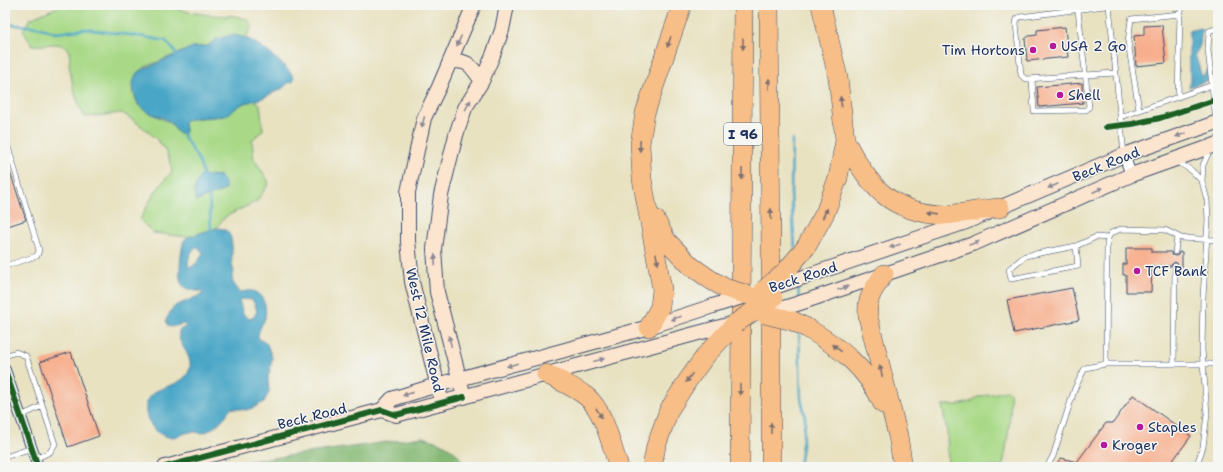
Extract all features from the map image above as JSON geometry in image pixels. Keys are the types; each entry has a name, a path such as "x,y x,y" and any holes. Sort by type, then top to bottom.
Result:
{"highway":[{"path":"649,327 660,307 662,289 642,180 640,144 645,113 682,5"},
{"name":"I 96","path":"740,467 743,5"},
{"name":"I 96","path":"769,5 771,467"},
{"path":"652,467 656,446 669,410 713,339 754,305 806,247 825,213 838,178 845,140 838,78 821,5"},
{"path":"845,140 865,176 876,189 894,203 916,211 946,215 1000,208"},
{"path":"642,180 652,213 666,240 691,266 711,280 754,305 793,321 831,342 860,367 880,396 898,436"},
{"path":"884,274 868,299 867,312 898,436 903,467"},
{"path":"754,305 807,276"},
{"path":"713,306 754,305 806,301"},
{"path":"546,374 575,389 588,398 601,416 619,467"}],"main road":[{"name":"West 12 Mile Road","path":"442,403 412,282 408,241 408,192 424,118 451,61 474,5"},
{"name":"West 12 Mile Road","path":"464,397 437,292 434,249 441,196 456,136 465,108 482,81 502,30 507,5"},
{"path":"451,61 460,60 466,62 482,81"},
{"name":"Beck Road","path":"807,276 966,222 1124,155 1217,123"},
{"name":"Beck Road","path":"806,301 980,241 1131,175 1215,144"},
{"name":"Beck Road","path":"165,467 382,410 392,399 437,385 649,327 713,306"},
{"name":"Beck Road","path":"382,410 396,415 546,374 713,339"}],"street":[{"path":"1124,155 1131,175"},
{"path":"5,370 36,463"}],"lane":[{"path":"1115,73 1032,79 1024,78 1021,75 1016,23 1017,19 1020,17 1110,5 1115,73 1124,155"},
{"path":"1178,96 1180,14 1183,5"},
{"path":"1032,79 1034,112 1086,110 1089,108 1078,10"},
{"path":"1139,110 1128,42 1131,19 1180,14"},
{"path":"1217,123 1208,50 1209,32 1218,28"},
{"path":"1120,117 1218,82"},
{"path":"1212,85 1218,94"},
{"path":"5,137 39,250 37,256 5,266"},
{"path":"1196,467 1202,448 1207,414 1202,364 1203,297 1208,220 1207,200 1202,181 1203,165 1215,144"},
{"path":"1174,160 1190,170 1202,181"},
{"path":"1106,364 1108,238 1111,233 1121,229 1165,230 1177,237 1218,240"},
{"path":"1076,246 1078,266 1011,279 1009,269 1025,256 1076,246 1096,237 1108,238"},
{"path":"1176,252 1177,237"},
{"path":"1174,364 1175,266"},
{"path":"5,356 16,352 26,356 55,444 50,452 36,463"},
{"path":"1047,467 1053,456 1075,388 1085,368 1106,364 1217,364"},
{"path":"21,416 42,406"},
{"path":"5,457 32,448"}],"green space":[{"path":"62,5 159,5 194,13 234,16 247,19 252,26 246,38 235,35 215,40 208,46 193,47 143,68 138,72 133,91 138,105 169,122 178,133 183,135 185,131 184,121 189,119 225,116 242,104 254,100 260,104 263,130 252,140 254,159 269,183 257,201 225,217 216,228 188,237 153,233 140,220 154,194 172,172 169,158 165,150 155,138 135,121 122,113 85,117 79,106 73,87 68,48 59,44 32,45 23,31 30,19","holes":["210,175 220,176 225,190 196,201"]},
{"path":"1006,391 1010,392 1010,418 1002,467 948,467 947,432 942,405 959,405 970,402 978,397"},
{"path":"423,437 448,447 462,460 466,467 219,467 237,463"}],"water":[{"path":"1200,28 1202,30 1200,45 1195,54 1202,77 1208,69 1210,80 1189,87 1191,74 1189,71 1189,31"},
{"path":"231,35 239,36 256,43 290,72 294,77 293,82 288,83 283,88 263,98 242,104 225,116 195,118 184,121 185,131 183,135 178,133 170,122 144,110 140,106 133,86 133,81 138,72 193,47 208,46 215,40"},
{"path":"201,175 220,176 225,183 225,190 196,201 194,194 195,188"},
{"path":"216,228 223,229 227,232 232,241 232,264 234,272 232,280 234,284 240,292 253,291 263,299 266,312 258,338 267,344 272,358 268,377 269,392 264,402 253,408 246,410 231,408 219,423 206,432 192,432 174,437 167,437 158,433 151,425 146,412 147,402 150,396 156,391 178,382 184,378 189,371 190,360 179,336 179,331 186,326 184,324 171,327 168,326 166,320 175,306 203,294 201,291 187,289 180,280 182,247 185,239","holes":["198,248 203,252 195,264 189,268 188,260 194,249","239,300 253,300 257,311 254,317 249,319 243,314"]}],"building":[{"path":"1162,25 1166,63 1136,66 1134,36 1144,35 1144,26"},
{"name":"USA 2 Go","path":"1065,27 1068,57 1027,61 1025,39 1029,36 1037,35 1037,30"},
{"name":"Shell","path":"1082,83 1083,103 1039,107 1037,87"},
{"path":"6,160 26,220 5,227 5,161"},
{"name":"TCF Bank","path":"1126,248 1152,248 1152,252 1171,252 1172,255 1175,256 1178,255 1179,252 1182,252 1182,267 1175,262 1171,266 1152,266 1151,292 1126,292 1126,275 1123,275 1123,264 1126,264"},
{"path":"1072,288 1079,320 1014,333 1007,300"},
{"path":"71,352 99,436 68,447 40,362"},
{"name":"Staples","path":"1133,395 1191,436 1168,467 1054,467 1061,458 1077,462 1106,423 1113,423"}],"waterway":[{"path":"5,24 38,27 56,33 85,29 145,37 166,41 177,54"},
{"path":"183,135 199,161 205,179"},
{"path":"792,139 791,194 795,249"},
{"path":"209,195 211,230"},
{"path":"798,283 799,298"},
{"path":"799,333 801,398 805,419 799,467"}],"cycle path":[{"path":"1106,127 1132,124 1160,118 1218,99"},
{"path":"5,370 38,467"},
{"path":"165,467 382,410 396,415 464,397"}],"place":[{"name":"USA 2 Go","path":"1053,46"},
{"name":"Tim Hortons","path":"1033,50"},
{"name":"Shell","path":"1060,95"},
{"name":"TCF Bank","path":"1137,271"},
{"name":"Staples","path":"1140,427"},
{"name":"Kroger","path":"1104,445"}]}
